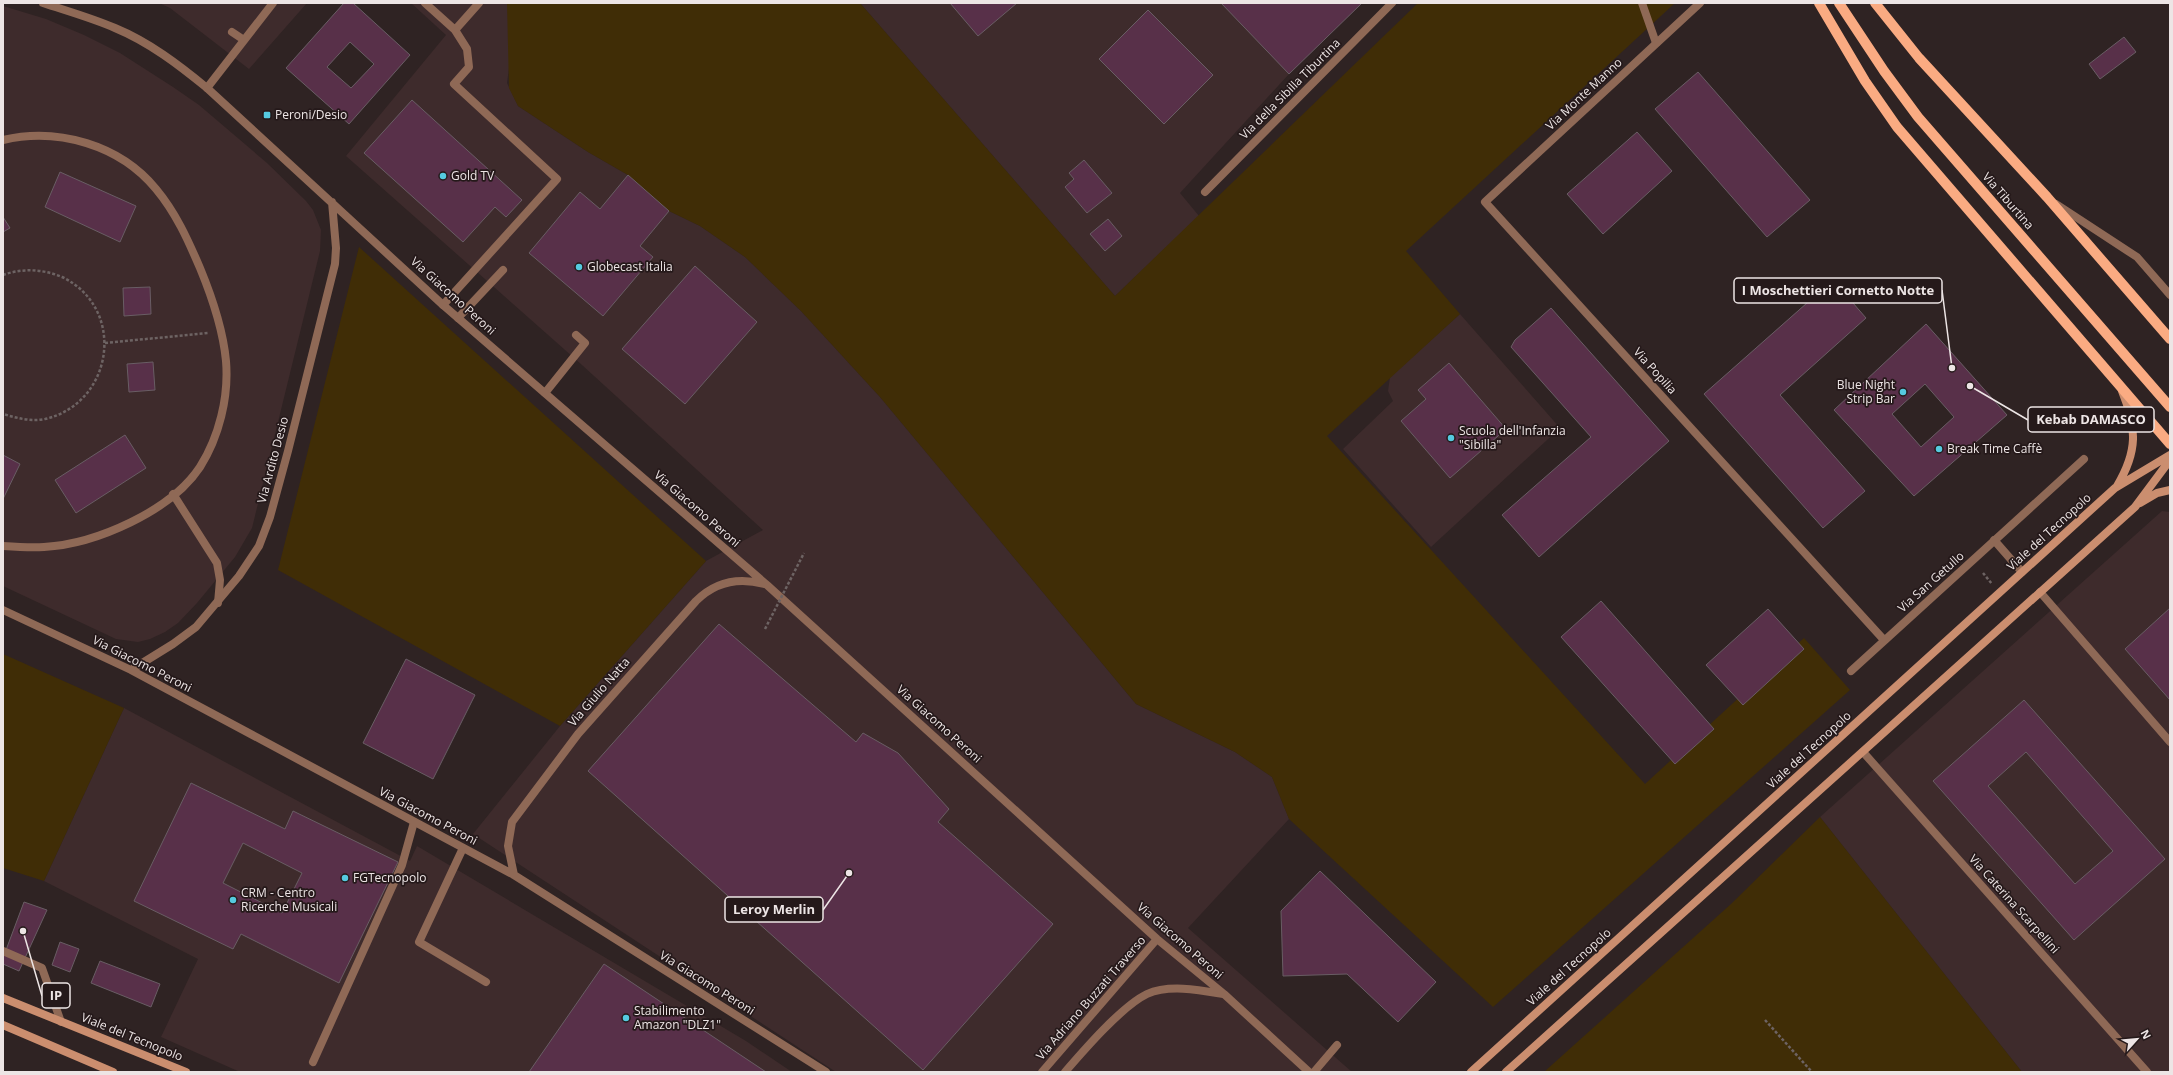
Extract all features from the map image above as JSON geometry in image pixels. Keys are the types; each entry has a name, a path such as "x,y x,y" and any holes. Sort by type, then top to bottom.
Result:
{"main road":[{"path":"1819,3 1865,81 1893,122 2170,444"},
{"name":"Via Tiburtina","path":"1839,3 1884,71 1918,117 2170,407"},
{"path":"1875,3 1919,58 2047,198 2170,339"},
{"path":"2115,488 2131,457 2134,438 2131,417 2122,390"},
{"name":"Viale del Tecnopolo","path":"1471,1072 2115,488 2170,455"},
{"path":"2135,507 2170,460"},
{"path":"1506,1072 2135,507 2157,493 2170,490"},
{"name":"Viale del Tecnopolo","path":"3,998 186,1072"},
{"path":"3,1025 113,1072"}],"street":[{"name":"Via Giacomo Peroni","path":"43,3 88,18 140,40 185,70 207,88 443,305 767,585 1157,939 1224,994 1309,1072"},
{"path":"425,3 456,30 467,48 469,67 454,84 557,179 443,305"},
{"path":"456,30 479,3"},
{"name":"Via della Sibilla Tiburtina","path":"1205,192 1392,3"},
{"path":"1642,3 1656,42"},
{"name":"Via Monte Manno","path":"1485,202 1528,164 1656,42 1700,3"},
{"path":"207,88 271,4"},
{"path":"232,32 244,40"},
{"path":"3,140 39,136 72,139 103,149 140,173 156,189 183,230 204,278 220,331 226,361 225,384 219,422 210,448 199,468 173,494 129,525 101,536 45,547 3,546"},
{"path":"2047,198 2137,257 2170,295"},
{"name":"Via Ardito Desio","path":"131,670 196,628 239,576 259,546 270,518 335,264 336,248 332,202"},
{"name":"Via Popilia","path":"1485,202 1884,640"},
{"path":"458,318 503,270"},
{"path":"545,393 585,343 576,335"},
{"name":"Via San Getullo","path":"1850,671 2084,459"},
{"path":"173,494 217,563 220,580 218,603"},
{"path":"1994,540 2022,572"},
{"name":"Via Giulio Natta","path":"514,875 508,846 512,822 578,734 696,601 708,590 722,584 738,581 767,585"},
{"path":"2040,592 2170,742"},
{"name":"Via Giacomo Peroni","path":"3,610 131,670 514,875 826,1072"},
{"name":"Via Caterina Scarpellini","path":"1863,752 2147,1072"},
{"path":"313,1062 402,864 414,822"},
{"path":"463,848 418,942 486,982"},
{"name":"Via Adriano Buzzati Traverso","path":"1042,1072 1157,939"},
{"path":"3,951 42,968 61,1022"},
{"path":"1065,1072 1133,1003 1148,994 1169,989 1201,990 1224,994"},
{"path":"1314,1072 1337,1045"}],"path":[{"path":"3,275 27,270 43,271 51,272 72,282 89,299 101,319 106,343 103,364 95,384 81,400 64,412 44,419 22,420 3,414"},
{"path":"106,343 220,331"},
{"path":"765,630 804,553"},
{"path":"1983,574 1993,585"},
{"path":"1765,1020 1812,1072"}],"shaded area":[{"path":"159,3 307,3 249,69 170,8"},
{"path":"411,3 518,3 507,83 518,106 588,152 628,175 669,211 700,226 745,257 801,311 880,397 1136,704 1235,752 1272,777 1289,819 1188,928 1352,1072 836,1072 473,834 560,726 706,561 763,530 582,365 346,156 446,35"},
{"path":"507,3 860,3 1115,296 1418,3 1675,3 1406,251 1460,314 1327,436 1645,784 1804,638 1850,690 1493,1007 1289,819 1272,777 1235,752 1136,704 880,397 801,311 745,257 700,226 669,211 628,175 588,152 518,106 509,88"},
{"path":"860,3 1354,3 1285,70 1289,74 1180,193 1199,216 1115,296"},
{"path":"3,6 46,19 84,35 120,53 199,105 267,163 306,201 313,210 321,230 320,251 252,528 235,557 197,603 178,623 165,632 150,639 138,642 116,639 3,586"},
{"path":"359,247 706,561 560,726 278,570"},
{"name":"Scuola dell'Infanzia \"Sibilla\"","path":"1460,314 1560,428 1431,547 1343,449 1393,401 1388,391 1390,377"},
{"path":"2162,511 2170,512 2170,1072 2022,1072 1820,817"},
{"path":"3,654 124,708 44,881 3,868"},
{"path":"124,708 410,861 417,846 746,1041 792,1072 240,1072 161,1037 198,959 44,881"},
{"path":"1820,817 2022,1072 1544,1072 1731,904"}],"building":[{"path":"344,3 353,3 410,55 349,124 286,68","holes":["350,42 374,64 351,88 327,67"]},
{"path":"950,3 1017,3 978,36"},
{"path":"1221,3 1362,3 1289,74"},
{"path":"1148,10 1213,75 1164,124 1099,59"},
{"path":"2124,37 2136,52 2100,79 2089,64"},
{"path":"1698,72 1810,200 1767,237 1655,109"},
{"name":"Gold TV","path":"412,100 522,200 506,217 495,207 463,242 364,153"},
{"path":"1637,132 1672,171 1603,234 1567,194"},
{"path":"1084,160 1112,193 1087,213 1065,187 1074,179 1069,173"},
{"path":"60,172 136,206 120,242 45,207"},
{"path":"628,175 669,211 640,246 653,257 603,316 529,253 580,192 600,209"},
{"path":"3,217 10,228 3,232"},
{"path":"1108,219 1122,236 1105,251 1090,234"},
{"path":"695,266 757,322 685,404 622,349"},
{"path":"1833,280 1866,318 1780,395 1865,491 1823,528 1704,394"},
{"path":"150,287 151,314 124,316 123,288"},
{"path":"1551,308 1669,441 1539,557 1502,515 1591,437 1511,347 1515,340"},
{"path":"1926,324 2007,415 1914,496 1834,410","holes":["1925,384 1954,417 1921,447 1892,414"]},
{"path":"153,362 155,390 129,392 127,364"},
{"path":"1449,363 1506,429 1450,478 1401,421 1426,399 1418,390"},
{"path":"125,435 146,468 76,513 55,480"},
{"path":"3,455 20,464 3,499"},
{"path":"1601,601 1714,729 1675,764 1561,637"},
{"path":"2170,608 2170,700 2125,649"},
{"path":"1768,609 1804,649 1743,705 1706,665"},
{"path":"719,624 856,742 863,733 898,753 949,809 938,822 1053,924 923,1070 588,771"},
{"path":"406,659 475,695 433,779 363,743"},
{"path":"2024,700 2165,859 2074,940 1933,781","holes":["2026,752 2113,851 2075,884 1988,786"]},
{"name":"FGTecnopolo","path":"191,783 285,829 293,811 398,862 339,983 241,934 233,949 134,901","holes":["243,843 302,873 282,913 223,883"]},
{"path":"1320,871 1436,982 1398,1022 1347,974 1283,976 1281,911"},
{"path":"24,902 47,910 19,971 3,964 3,958"},
{"path":"60,942 79,949 70,972 52,965"},
{"path":"100,961 160,984 151,1007 91,983"},
{"name":"Stabilimento Amazon \"DLZ1\"","path":"604,964 766,1072 529,1072"}],"place":[{"name":"Peroni/Desio","path":"267,115"},
{"name":"Gold TV","path":"443,176"},
{"name":"Globecast Italia","path":"579,267"},
{"name":"I Moschettieri Cornetto Notte","path":"1952,368"},
{"name":"Kebab DAMASCO","path":"1970,386"},
{"name":"Blue Night Strip Bar","path":"1903,392"},
{"name":"Scuola dell'Infanzia \"Sibilla\"","path":"1451,438"},
{"name":"Break Time Caffè","path":"1939,449"},
{"name":"Leroy Merlin","path":"849,873"},
{"name":"FGTecnopolo","path":"345,878"},
{"name":"CRM - Centro Ricerche Musicali","path":"233,900"},
{"name":"IP","path":"23,931"},
{"name":"Stabilimento Amazon \"DLZ1\"","path":"626,1018"}]}
